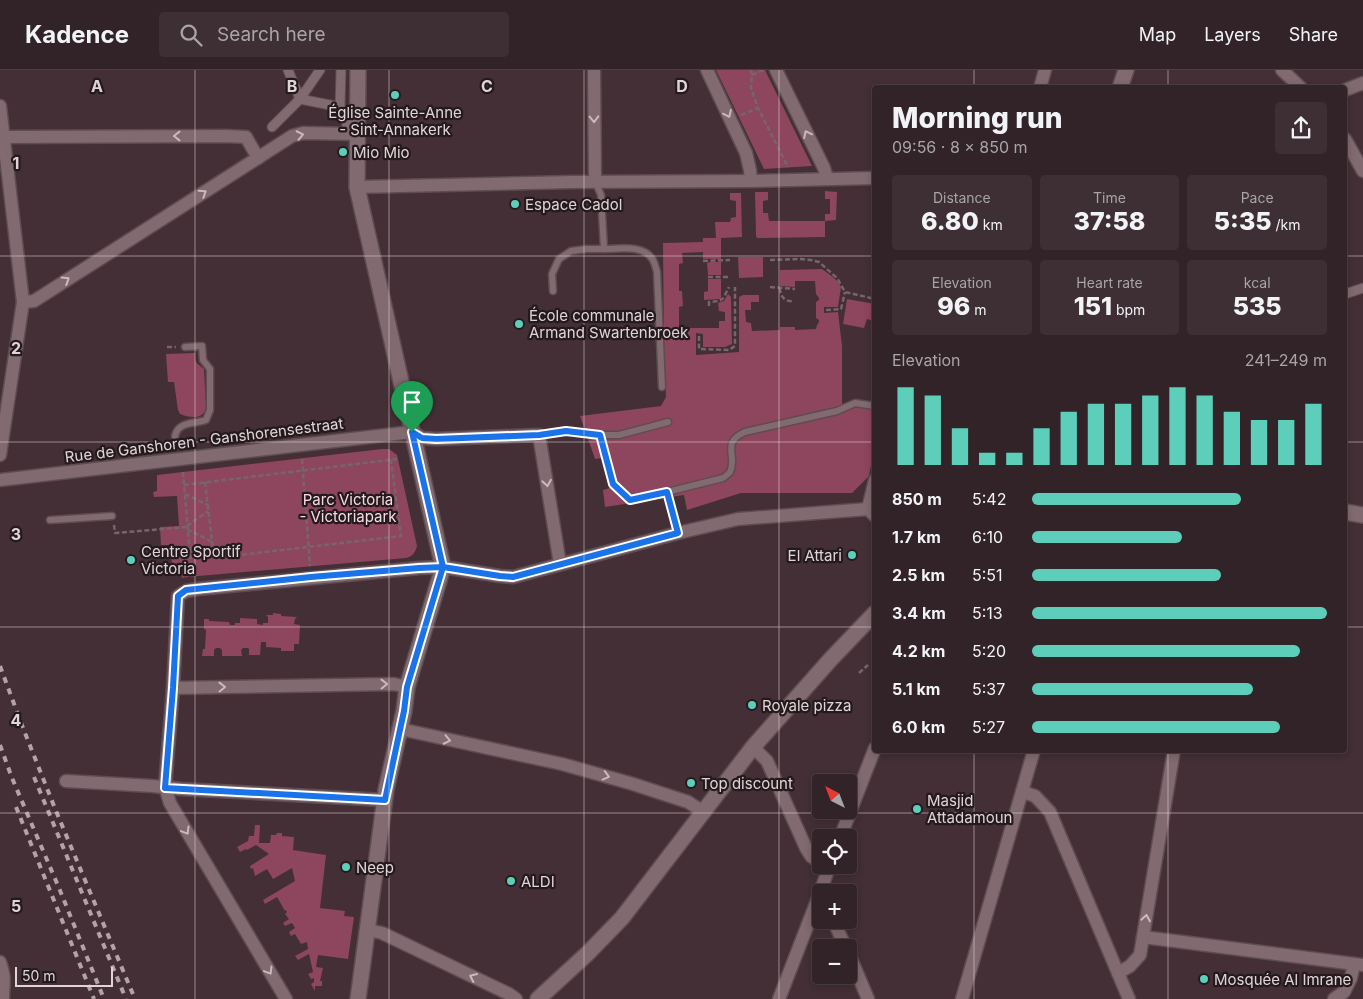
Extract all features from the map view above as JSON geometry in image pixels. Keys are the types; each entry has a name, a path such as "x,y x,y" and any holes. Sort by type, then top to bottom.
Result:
{"street":[{"path":"288,70 300,100"},
{"path":"272,127 300,100 320,70"},
{"path":"341,70 340,108 352,131"},
{"path":"346,70 346,81"},
{"path":"358,70 352,131 357,187 443,567 407,687 404,711 385,800 358,999"},
{"path":"594,70 595,181"},
{"path":"707,70 746,153 751,181"},
{"path":"776,70 824,168 827,178"},
{"path":"1041,85 1045,70"},
{"path":"1121,85 1126,70"},
{"path":"1282,70 1298,85"},
{"path":"1347,89 1363,83"},
{"path":"300,100 340,108"},
{"path":"0,106 23,302 0,455"},
{"path":"23,302 34,301 292,136 303,133 352,131"},
{"path":"4,137 246,137 258,158"},
{"path":"1347,143 1363,171"},
{"path":"357,187 595,181 751,181 872,178"},
{"path":"1347,293 1363,288"},
{"path":"412,432 422,438 436,439 539,435 560,564"},
{"name":"Rue de Ganshoren - Ganshorensestraat","path":"0,480 177,455 412,432"},
{"path":"286,999 170,803 165,788 178,596 186,590 419,568 443,567 513,577 738,519 872,512"},
{"path":"1347,512 1363,515"},
{"path":"538,999 587,954 622,918 752,747 872,616"},
{"path":"173,688 394,684 407,687"},
{"path":"400,729 562,764 688,802 702,811"},
{"path":"752,747 767,761 806,848 812,857"},
{"path":"844,829 873,753"},
{"path":"962,999 1033,753"},
{"path":"1118,973 1130,966 1140,955 1174,753"},
{"path":"66,781 385,800"},
{"path":"1023,792 1035,796 1050,812 1129,999"},
{"path":"780,999 812,922"},
{"path":"368,930 382,933 516,999"},
{"path":"1143,937 1359,964 1344,992 1334,999"},
{"path":"0,962 4,974 2,991"},
{"path":"857,973 868,999"}],"lane":[{"path":"595,181 601,195 604,249"},
{"path":"553,291 552,274 559,259 571,251 604,249 641,250 647,253 653,260 657,272 662,387"},
{"path":"175,436 176,430 185,424 206,420 210,410 210,369 203,360 202,346 185,347"},
{"path":"600,435 613,484 630,500 723,478 730,473 731,444 736,436 745,432 837,411 855,403 872,406"},
{"path":"539,435 566,431 619,435 668,422"},
{"path":"667,492 678,533"},
{"path":"50,520 112,516"}],"path":[{"path":"751,70 751,88 758,108 788,169"},
{"path":"752,75 763,70"},
{"path":"738,116 758,108"},
{"path":"770,260 802,258 811,260 818,262 837,278 845,292 841,309 826,310"},
{"path":"703,261 730,260"},
{"path":"708,277 729,276"},
{"path":"709,306 709,302 724,299 729,286"},
{"path":"699,336 699,349 729,350 734,346 735,287"},
{"path":"770,287 795,289"},
{"path":"780,288 780,294 784,299 794,301"},
{"path":"845,292 872,298"},
{"path":"302,459 310,566"},
{"path":"184,485 398,459"},
{"path":"205,482 214,558 401,536 391,460"},
{"path":"183,472 192,577"},
{"path":"185,494 208,505"},
{"path":"112,516 114,516 114,533 187,527 208,511"},
{"path":"187,527 212,542"},
{"path":"860,673 868,665"}],"green space":[{"path":"716,70 765,70 812,166 764,169"},
{"path":"825,191 837,192 836,220 825,221 825,214 830,214 830,199 825,199"},
{"path":"755,192 768,192 768,200 763,201 763,213 768,213 769,221 825,221 825,237 757,238"},
{"path":"730,193 741,193 742,237 721,238 721,259 703,259 703,252 682,253 683,263 679,264 679,291 682,291 683,306 679,307 679,328 719,328 719,321 725,321 725,312 719,311 718,303 724,301 728,294 731,297 732,344 725,347 703,347 703,334 696,333 696,355 739,352 739,297 743,295 759,295 759,302 751,302 751,310 745,310 746,322 751,323 752,331 780,330 780,327 795,327 795,330 816,329 819,320 816,318 816,302 819,298 816,294 815,281 795,281 795,287 780,286 780,270 822,269 833,277 841,287 838,307 824,307 824,313 838,312 842,346 842,404 872,409 872,460 869,476 852,493 741,493 687,510 684,495 605,507 603,490 617,486 611,457 595,459 580,416 661,406 666,397 663,243 703,242 703,238 716,238 715,222 730,222 731,218 736,217 736,201 730,200"},
{"path":"738,257 763,257 763,277 739,278"},
{"path":"721,262 721,275 708,275 707,263"},
{"path":"708,279 721,279 721,299 704,300 704,292 708,291"},
{"path":"847,299 872,303 871,320 867,319 864,328 843,324"},
{"path":"195,353 195,359 204,369 206,408 202,415 192,417 180,414 178,410 174,382 168,382 166,354"},
{"name":"Parc Victoria - Victoriapark","path":"389,449 397,455 417,546 410,556 406,558 182,578 181,573 173,574 170,545 161,545 160,527 179,526 177,496 154,497 153,492 157,491 157,475"},
{"path":"273,613 281,614 281,616 297,617 294,624 300,625 299,644 294,644 294,651 281,651 281,648 266,647 266,642 261,642 260,655 249,655 249,649 243,648 241,650 242,656 222,656 222,650 216,648 214,656 202,656 203,649 205,649 206,630 204,629 204,619 229,622 230,625 235,625 235,623 240,623 240,618 257,619 257,624 263,625 263,623 268,623 266,615 273,615"},
{"path":"255,825 260,825 259,843 270,843 271,835 282,833 282,836 294,837 293,850 326,855 320,908 345,911 344,916 354,917 348,959 318,955 316,967 323,968 320,981 322,981 322,986 315,986 315,991 311,984 314,982 314,978 311,979 308,974 313,972 309,954 298,960 295,956 308,949 307,942 301,944 295,934 291,936 289,932 295,928 292,923 285,926 283,923 289,919 285,914 286,910 277,897 265,904 263,900 295,881 292,868 273,879 267,869 255,876 253,868 251,869 250,866 269,854 256,845 240,852 237,847 248,841 249,836 254,836"}],"railway":[{"path":"0,666 56,811 135,999"},
{"path":"0,745 104,999"},
{"path":"34,777 126,999"},
{"path":"16,807 94,999"}],"place":[{"name":"Église Sainte-Anne - Sint-Annakerk","path":"395,95"},
{"name":"Mio Mio","path":"343,152"},
{"name":"Espace Cadol","path":"515,204"},
{"name":"École communale Armand Swartenbroek","path":"519,324"},
{"name":"El Attari","path":"852,555"},
{"name":"Centre Sportif Victoria","path":"131,560"},
{"name":"Royale pizza","path":"752,705"},
{"name":"Top discount","path":"691,783"},
{"name":"Masjid Attadamoun","path":"917,809"},
{"name":"Neep","path":"346,867"},
{"name":"ALDI","path":"511,881"},
{"name":"Mosquée Al Imrane","path":"1204,979"}],"route":[{"path":"412,432 422,438 436,439 539,435 566,431 600,435 613,484 630,500 667,492 678,533 513,577 443,567 311,577 186,590 178,596 165,788 385,800 404,711 407,687 443,567 412,432"}]}
